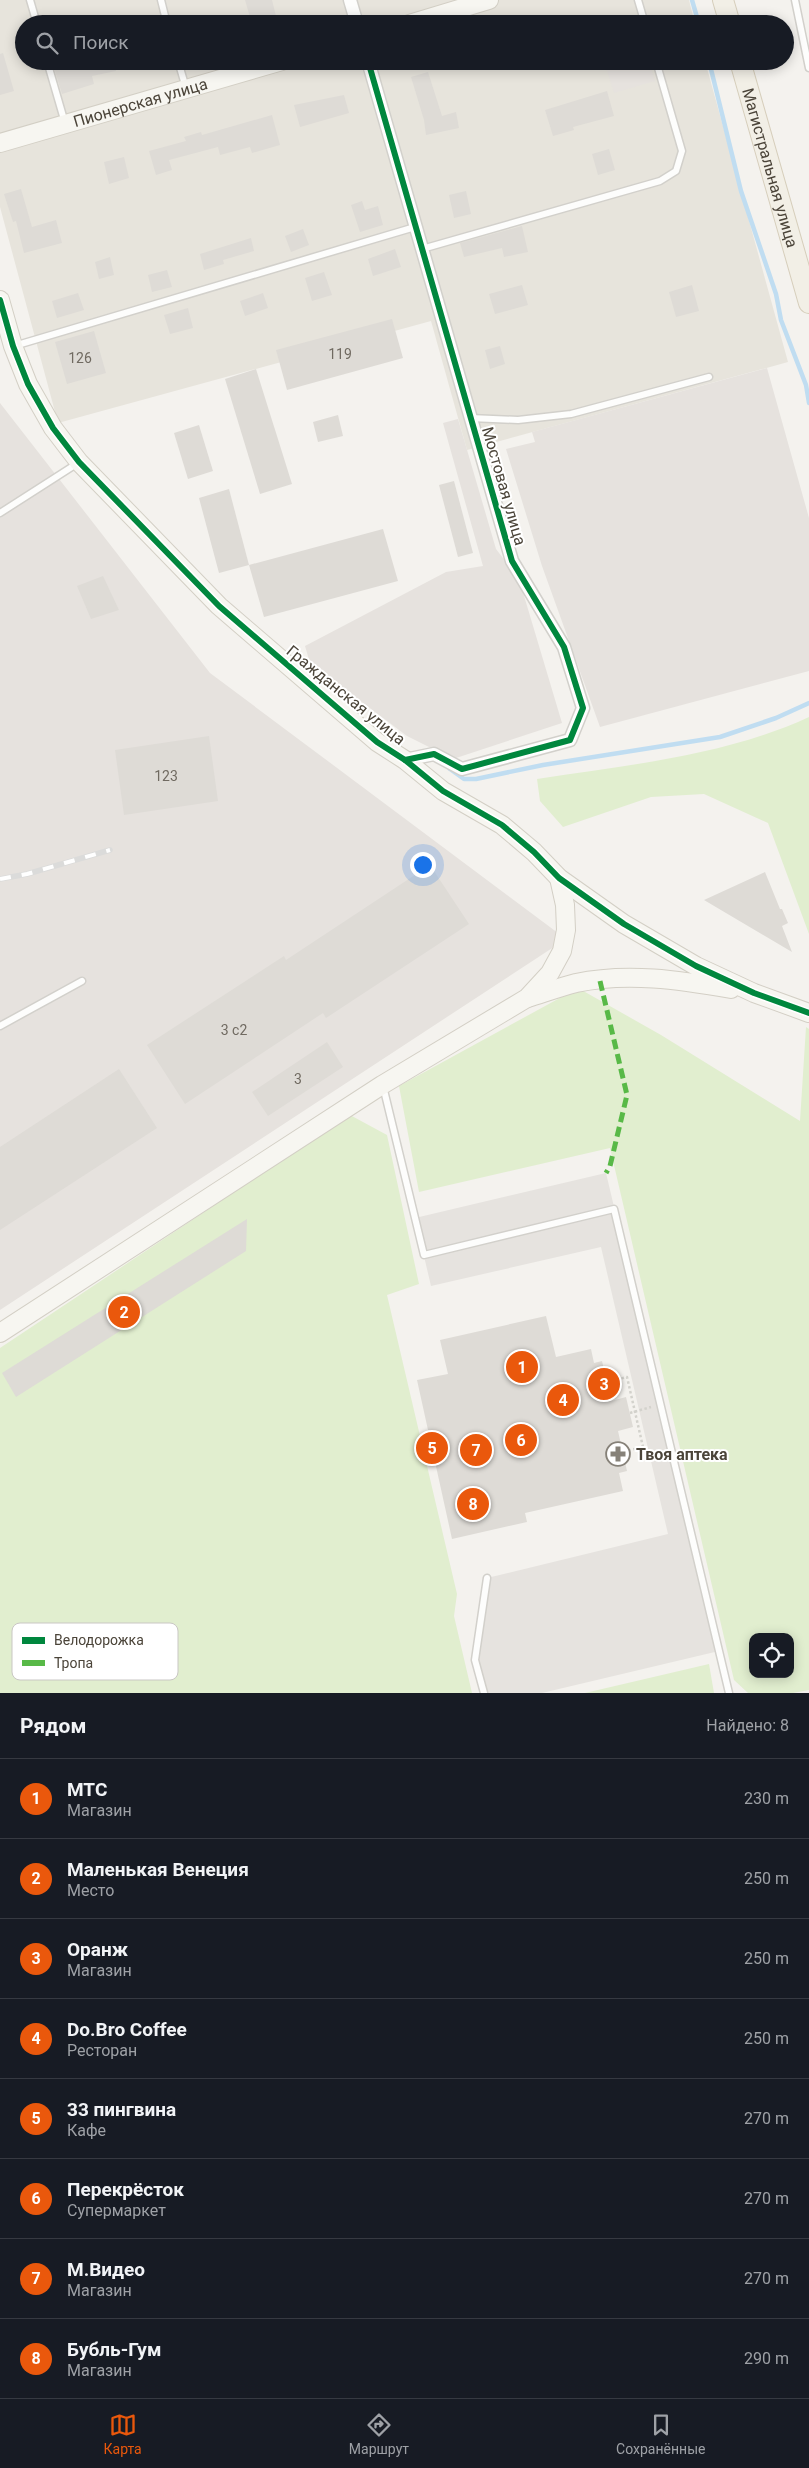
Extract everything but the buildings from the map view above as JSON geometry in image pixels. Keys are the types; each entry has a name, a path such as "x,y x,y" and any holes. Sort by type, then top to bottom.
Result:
{"main road":[{"path":"723,0 727,15"},
{"name":"Магистральная улица","path":"743,70 809,304"}],"street":[{"path":"350,0 354,15"},
{"path":"439,15 489,0"},
{"name":"Пионерская улица","path":"0,143 251,70"},
{"name":"Мостовая улица","path":"371,70 512,561 564,647 583,708 570,740 462,769 434,754 405,760"},
{"name":"Гражданская улица","path":"0,300 13,346 28,384 53,428 79,462 219,606 377,742 405,760 443,791 502,825 534,852 559,878 632,929 696,966 754,993 809,1013"},
{"path":"528,998 550,973 562,952 566,930 565,905 559,878"},
{"path":"0,1334 382,1085 528,998 576,983 626,978 683,981 754,993"}],"lane":[{"path":"30,0 34,15"},
{"path":"160,0 165,15"},
{"path":"638,0 642,15"},
{"path":"795,0 809,68"},
{"path":"51,70 66,124"},
{"path":"181,70 186,89"},
{"path":"422,249 660,182 676,171 682,151 659,70"},
{"path":"13,346 415,227"},
{"path":"470,418 518,420 571,414 709,377"},
{"path":"0,512 79,462"},
{"path":"0,1026 82,981"},
{"path":"382,1085 424,1255 614,1209 729,1693"},
{"path":"484,1693 475,1660 487,1578"}],"path":[{"path":"607,1382 627,1377 643,1447 622,1452"},
{"path":"630,1413 660,1405"}],"shaded area":[{"path":"0,0 689,0 693,15 15,15 15,70 707,70 788,362 467,450 431,321 58,423 0,207"},
{"path":"607,70 652,70 655,81 614,93"},
{"path":"767,368 809,518 809,671 600,727 542,566 506,449 535,442 532,432"},
{"path":"0,403 210,673 566,939 0,1310"},
{"path":"458,419 496,549 519,579 562,723 453,759 407,736 310,663 305,646 446,572 483,566 443,423"},
{"path":"606,1173 719,1651 542,1693 484,1693 475,1660 487,1578 668,1534 601,1247 431,1286 415,1218"}],"green space":[{"path":"809,717 809,934 768,823 704,794 651,797 563,827 540,801 537,779 641,764 710,750 777,730"},
{"path":"578,988 661,1035 800,1121 806,1027 809,1029 809,1690 793,1693 748,1693 734,1680 610,1148 419,1192 399,1086"},
{"path":"350,1115 387,1135 419,1284 387,1295 457,1594 454,1616 472,1693 0,1693 0,1348"},
{"path":"709,1664 714,1693 585,1693"}],"waterway":[{"path":"692,0 696,15"},
{"path":"711,70 741,191 776,294 781,320 806,385 809,403"},
{"path":"450,769 464,779 476,779 543,765 720,737 776,718 809,703"}],"railway":[{"path":"0,879 27,874 110,850"}],"marked path":[{"path":"600,981 627,1095 610,1166 606,1173"}],"cycle path":[{"path":"371,70 512,561 564,647 583,708 570,740 462,769 434,754 405,760"},
{"path":"0,300 13,346 28,384 53,428 79,462 219,606 377,742 405,760 443,791 502,825 534,852 559,878 624,924 696,966 754,993 809,1013"}],"place":[{"name":"Маленькая Венеция","path":"124,1312"},
{"name":"МТС","path":"522,1367"},
{"name":"Оранж","path":"604,1384"},
{"name":"Do.Bro Coffee","path":"563,1400"},
{"name":"Перекрёсток","path":"521,1440"},
{"name":"33 пингвина","path":"432,1448"},
{"name":"М.Видео","path":"476,1450"},
{"name":"Твоя аптека","path":"618,1454"},
{"name":"Бубль-Гум","path":"473,1504"}]}
